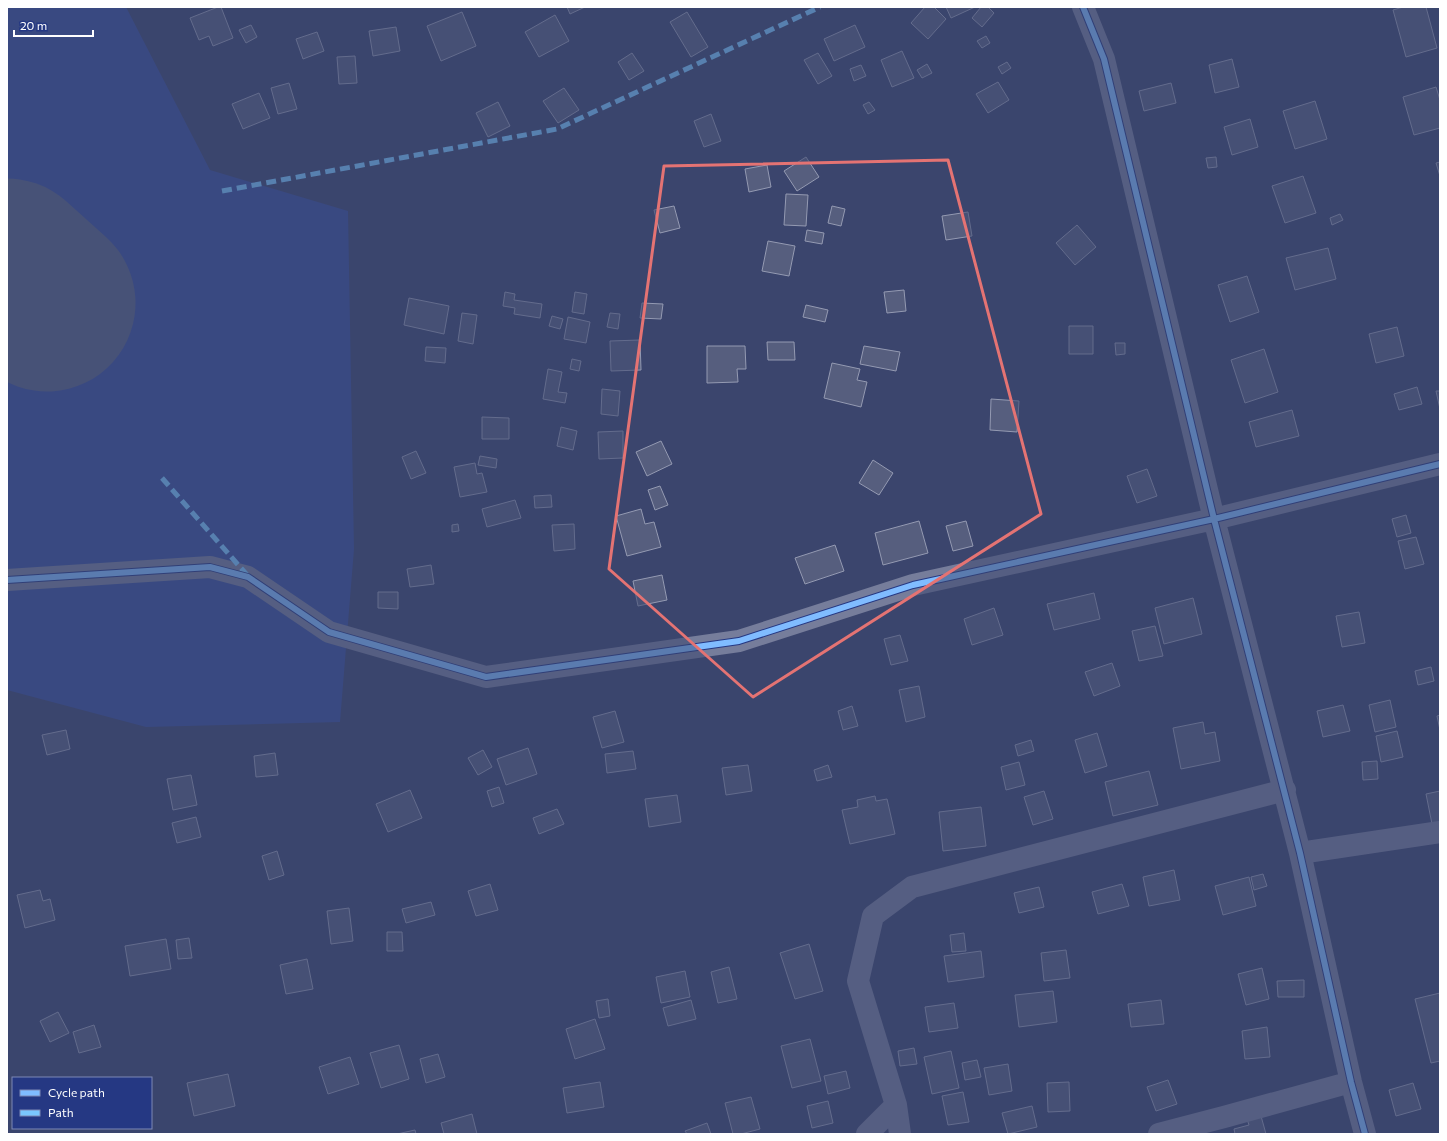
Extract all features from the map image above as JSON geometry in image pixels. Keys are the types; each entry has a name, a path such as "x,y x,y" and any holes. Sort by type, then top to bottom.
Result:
{"street":[{"path":"1083,7 1104,59 1214,519 1300,853 1351,1082 1365,1134"},
{"path":"7,580 210,567 248,577 329,632 486,677 739,641 913,585 1214,519 1440,464"},
{"path":"900,1134 896,1105 858,981 873,916 912,887 1284,790"},
{"path":"1300,853 1440,832"},
{"path":"1159,1134 1224,1118 1351,1082"},
{"path":"867,1134 896,1105"}],"highlighted area":[{"path":"948,160 1041,514 753,697 609,569 664,166"}],"shaded area":[{"path":"7,7 126,7 210,170 348,211 354,549 340,722 146,727 7,690"}],"building":[{"path":"221,7 233,38 213,46 209,36 199,40 190,18"},
{"path":"567,7 585,7 570,14"},
{"path":"925,7 934,7 946,19 928,39 911,23"},
{"path":"946,7 975,7 951,18"},
{"path":"981,7 988,7 994,13 982,27 972,18"},
{"path":"1403,7 1426,7 1437,48 1406,57 1393,10"},
{"path":"462,12 476,46 441,61 427,26"},
{"path":"687,12 708,47 691,57 670,22"},
{"path":"555,15 569,41 539,57 525,32"},
{"path":"251,25 257,37 246,43 239,30"},
{"path":"855,25 865,47 834,61 824,39"},
{"path":"396,27 400,51 373,56 369,31"},
{"path":"317,32 324,51 303,59 296,39"},
{"path":"986,36 990,43 982,48 977,41"},
{"path":"902,51 914,78 892,87 881,60"},
{"path":"632,53 644,71 629,80 618,62"},
{"path":"818,53 832,76 818,84 804,60"},
{"path":"355,56 357,83 339,84 337,57"},
{"path":"1232,59 1239,87 1215,93 1209,65"},
{"path":"1007,62 1011,68 1002,74 998,67"},
{"path":"927,64 932,73 922,78 917,70"},
{"path":"861,65 866,76 854,81 850,69"},
{"path":"998,82 1009,100 988,113 976,94"},
{"path":"289,83 297,109 278,114 271,88"},
{"path":"1171,83 1176,103 1144,111 1139,91"},
{"path":"1436,87 1440,100 1440,128 1414,135 1403,97"},
{"path":"564,88 579,110 558,123 543,101"},
{"path":"259,93 270,118 243,129 232,104"},
{"path":"1315,101 1327,139 1295,149 1283,111"},
{"path":"498,102 510,126 488,137 476,113"},
{"path":"869,102 875,110 868,114 863,105"},
{"path":"711,114 721,141 704,147 694,121"},
{"path":"1250,119 1258,147 1232,155 1224,127"},
{"path":"806,157 819,177 797,191 784,171"},
{"path":"1216,157 1217,167 1208,168 1206,158"},
{"path":"1440,162 1440,176 1436,163"},
{"path":"767,165 771,187 749,192 745,169"},
{"path":"1303,176 1316,213 1285,223 1272,186"},
{"path":"786,194 808,195 806,226 784,225"},
{"path":"674,206 680,228 660,233 654,210"},
{"path":"832,206 845,209 841,226 828,223"},
{"path":"968,212 972,236 946,240 942,216"},
{"path":"1340,214 1343,220 1332,225 1330,218"},
{"path":"1077,225 1096,247 1075,265 1056,243"},
{"path":"807,230 824,233 822,244 805,241"},
{"path":"768,241 795,246 789,276 762,271"},
{"path":"1328,248 1336,279 1295,290 1286,258"},
{"path":"1247,276 1259,312 1230,322 1218,285"},
{"path":"904,290 906,311 887,313 884,292"},
{"path":"505,292 515,294 514,300 542,304 540,318 514,314 515,308 503,306"},
{"path":"575,292 587,294 584,314 572,312"},
{"path":"409,298 449,306 444,334 404,325"},
{"path":"642,303 663,304 661,319 640,318"},
{"path":"806,305 828,310 825,322 803,317"},
{"path":"462,313 477,315 473,344 458,341"},
{"path":"610,313 620,314 618,329 607,327"},
{"path":"552,316 563,319 560,329 549,326"},
{"path":"568,317 590,322 586,343 564,339"},
{"path":"1069,326 1093,326 1093,354 1069,354"},
{"path":"1397,327 1404,356 1376,363 1369,334"},
{"path":"640,340 641,370 611,371 610,341"},
{"path":"767,342 794,342 795,360 768,360"},
{"path":"1115,343 1125,343 1125,354 1116,355"},
{"path":"707,346 745,346 746,369 737,369 738,382 707,383"},
{"path":"864,346 900,352 896,371 860,364"},
{"path":"426,347 446,348 445,363 425,361"},
{"path":"1264,349 1278,392 1245,403 1231,360"},
{"path":"572,359 581,361 579,371 570,369"},
{"path":"832,363 860,369 857,380 867,382 861,407 824,398"},
{"path":"548,369 562,372 558,392 567,393 565,403 543,399"},
{"path":"1417,387 1422,404 1399,410 1394,394"},
{"path":"602,389 620,391 618,416 601,414"},
{"path":"1436,391 1440,391 1440,409"},
{"path":"991,399 1019,401 1017,432 990,430"},
{"path":"1292,410 1299,436 1256,447 1249,422"},
{"path":"482,417 509,418 509,439 482,439"},
{"path":"561,427 577,431 573,450 557,446"},
{"path":"623,431 623,458 599,459 598,432"},
{"path":"661,441 672,464 647,476 636,452"},
{"path":"416,451 426,473 411,479 402,457"},
{"path":"480,456 497,459 496,468 478,465"},
{"path":"873,460 893,473 879,495 859,483"},
{"path":"475,463 477,474 482,473 487,492 460,497 454,467"},
{"path":"1147,469 1157,496 1137,503 1127,476"},
{"path":"660,486 668,505 655,510 648,490"},
{"path":"551,495 552,507 535,508 534,496"},
{"path":"515,500 521,518 487,527 482,509"},
{"path":"641,509 645,524 654,522 661,547 627,556 616,516"},
{"path":"1406,515 1411,533 1397,537 1392,519"},
{"path":"919,521 928,553 883,565 875,533"},
{"path":"966,521 973,546 953,551 946,526"},
{"path":"458,524 459,531 452,532 452,525"},
{"path":"574,524 575,549 554,551 552,525"},
{"path":"1416,537 1424,564 1405,569 1398,541"},
{"path":"835,545 844,571 805,584 795,558"},
{"path":"431,565 434,584 410,587 407,569"},
{"path":"662,575 667,600 638,606 633,581"},
{"path":"378,592 398,592 398,609 378,608"},
{"path":"1094,593 1100,619 1054,630 1047,604"},
{"path":"1193,598 1202,634 1164,644 1155,608"},
{"path":"994,608 1003,635 972,645 964,619"},
{"path":"1359,612 1365,643 1342,647 1336,616"},
{"path":"1155,626 1163,656 1139,661 1132,631"},
{"path":"900,635 908,661 891,665 884,639"},
{"path":"1112,663 1120,686 1094,696 1085,672"},
{"path":"1431,667 1434,681 1418,685 1415,671"},
{"path":"919,686 925,717 906,722 899,690"},
{"path":"1390,700 1396,727 1375,732 1369,705"},
{"path":"1343,705 1350,731 1323,737 1317,711"},
{"path":"852,706 858,726 843,730 838,711"},
{"path":"615,711 624,742 602,748 593,717"},
{"path":"1440,715 1440,730 1437,716"},
{"path":"1203,722 1205,734 1215,732 1220,761 1181,769 1173,728"},
{"path":"66,730 70,749 47,755 42,735"},
{"path":"1397,731 1403,757 1381,762 1376,736"},
{"path":"1097,733 1107,766 1085,773 1075,740"},
{"path":"1031,740 1034,751 1018,756 1015,745"},
{"path":"528,748 537,774 506,785 497,759"},
{"path":"483,750 492,767 478,775 468,758"},
{"path":"633,751 636,769 607,773 605,754"},
{"path":"275,753 278,775 256,777 254,756"},
{"path":"1377,761 1378,779 1363,780 1362,762"},
{"path":"1019,762 1025,785 1006,790 1001,767"},
{"path":"748,765 752,791 726,795 722,768"},
{"path":"828,765 832,777 817,781 814,770"},
{"path":"1149,771 1158,805 1113,816 1105,782"},
{"path":"191,775 197,805 173,810 167,779"},
{"path":"499,787 504,803 492,807 487,791"},
{"path":"410,790 422,818 388,832 376,804"},
{"path":"1044,791 1053,819 1033,825 1024,797"},
{"path":"1440,791 1440,822 1432,824 1426,794"},
{"path":"677,795 681,822 649,827 645,799"},
{"path":"875,796 876,801 887,799 895,834 850,844 842,810 858,807 857,800"},
{"path":"981,807 986,846 943,851 939,812"},
{"path":"557,809 564,824 539,834 533,818"},
{"path":"196,817 201,837 177,843 172,823"},
{"path":"277,851 284,875 269,880 262,856"},
{"path":"1174,870 1180,900 1149,906 1143,877"},
{"path":"1263,874 1267,886 1254,890 1251,877"},
{"path":"1249,877 1256,906 1223,915 1215,886"},
{"path":"490,884 498,910 476,916 468,891"},
{"path":"1122,884 1129,906 1098,914 1092,892"},
{"path":"1039,887 1044,907 1019,913 1014,893"},
{"path":"40,890 43,901 50,899 55,920 25,928 17,895"},
{"path":"431,902 435,915 406,923 402,909"},
{"path":"349,908 353,941 331,944 327,911"},
{"path":"387,932 402,932 403,951 387,951"},
{"path":"964,933 966,951 952,952 950,935"},
{"path":"189,938 192,958 178,959 176,940"},
{"path":"166,939 171,969 130,976 125,946"},
{"path":"809,944 823,991 795,999 780,953"},
{"path":"1066,950 1070,978 1044,981 1041,953"},
{"path":"981,951 984,977 948,982 944,956"},
{"path":"307,959 313,989 286,994 280,965"},
{"path":"729,967 737,999 718,1003 711,972"},
{"path":"1262,968 1269,999 1246,1005 1238,974"},
{"path":"685,971 690,997 661,1003 656,977"},
{"path":"1304,980 1304,997 1278,997 1277,981"},
{"path":"1053,991 1057,1022 1019,1027 1015,995"},
{"path":"1440,993 1440,1061 1431,1063 1415,999"},
{"path":"608,999 610,1016 599,1018 596,1001"},
{"path":"691,1000 696,1019 668,1026 663,1008"},
{"path":"1161,1000 1164,1024 1131,1027 1128,1004"},
{"path":"954,1003 958,1028 929,1032 925,1007"},
{"path":"58,1012 69,1033 50,1042 40,1021"},
{"path":"595,1019 605,1049 575,1059 566,1029"},
{"path":"94,1025 101,1047 79,1053 73,1032"},
{"path":"1267,1027 1270,1057 1245,1059 1242,1031"},
{"path":"810,1039 821,1081 792,1088 781,1046"},
{"path":"399,1045 409,1079 381,1088 370,1053"},
{"path":"914,1048 917,1064 900,1066 898,1051"},
{"path":"951,1051 959,1088 932,1094 924,1057"},
{"path":"438,1054 445,1077 426,1083 420,1059"},
{"path":"350,1057 359,1084 328,1094 319,1067"},
{"path":"977,1060 981,1077 965,1080 962,1063"},
{"path":"1008,1064 1012,1091 989,1095 984,1068"},
{"path":"846,1071 850,1088 828,1094 824,1076"},
{"path":"228,1074 235,1106 194,1116 187,1083"},
{"path":"1168,1080 1177,1104 1156,1111 1147,1087"},
{"path":"600,1082 604,1107 567,1113 563,1088"},
{"path":"1069,1082 1070,1111 1048,1112 1047,1083"},
{"path":"1413,1083 1421,1109 1396,1116 1389,1090"},
{"path":"963,1092 969,1122 948,1125 942,1096"},
{"path":"751,1097 760,1129 741,1134 733,1134 725,1103"},
{"path":"828,1101 833,1123 812,1128 807,1106"},
{"path":"1032,1106 1037,1127 1008,1134 1002,1113"},
{"path":"472,1114 477,1134 444,1134 441,1123"},
{"path":"1261,1116 1266,1134 1235,1134 1234,1129 1249,1125 1247,1119"},
{"path":"707,1123 711,1134 687,1134 685,1131"},
{"path":"415,1130 416,1134 397,1134"}],"runway":[{"path":"7,267 47,303"}],"marked path":[{"path":"222,191 557,129 820,7"},
{"path":"162,478 247,575"}],"cycle path":[{"path":"1083,7 1104,59 1214,519 1300,853 1351,1082 1365,1134"},
{"path":"7,580 210,567 248,577 329,632 486,677 739,641 913,585 1214,519 1440,464"}]}
